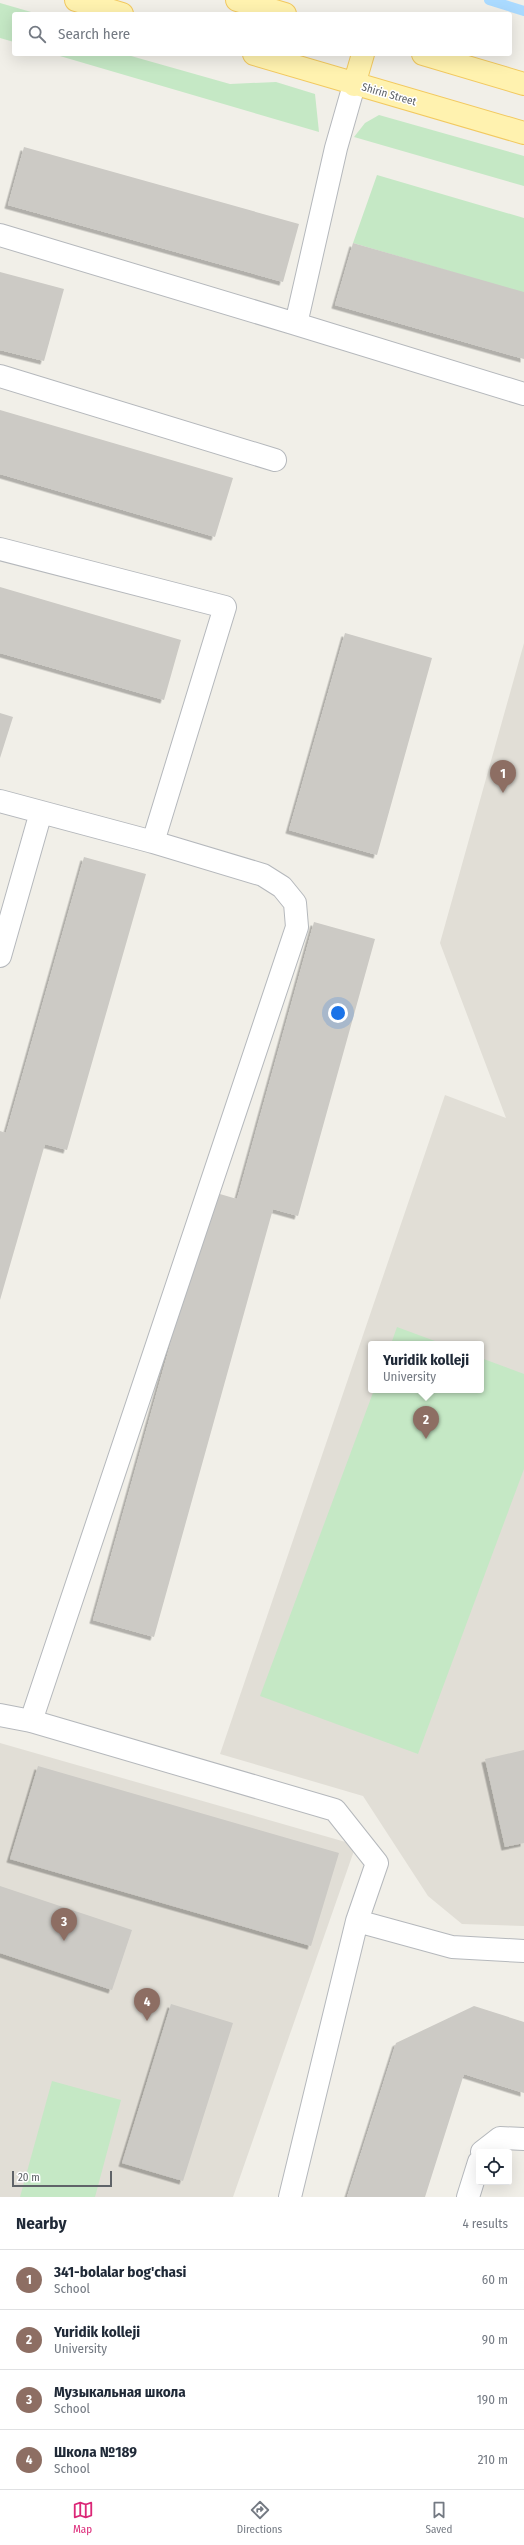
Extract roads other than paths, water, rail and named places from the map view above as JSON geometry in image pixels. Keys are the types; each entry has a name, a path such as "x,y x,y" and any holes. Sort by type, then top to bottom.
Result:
{"main road":[{"path":"76,0 115,12"},
{"path":"237,0 278,12"},
{"name":"Shirin Street","path":"261,56 524,133"},
{"path":"354,84 362,56"},
{"path":"430,56 524,84"}],"lane":[{"path":"296,324 336,148 354,84"},
{"path":"0,235 524,394"},
{"path":"0,376 275,460"},
{"path":"0,549 225,607 153,842"},
{"path":"0,801 153,842 263,875 282,887 295,903 297,927 31,1721"},
{"path":"0,956 41,812"},
{"path":"0,1715 31,1721 335,1810 377,1863 357,1921 290,2197"},
{"path":"357,1921 452,1947 524,1951"},
{"path":"486,2149 500,2138 524,2139"},
{"path":"468,2197 476,2172"}],"waterway":[{"path":"489,0 524,11"}],"place":[{"name":"341-bolalar bog'chasi","path":"503,793"},
{"name":"Yuridik kolleji","path":"426,1439"},
{"name":"Музыкальная школа","path":"64,1941"},
{"name":"Школа №189","path":"147,2021"}]}
